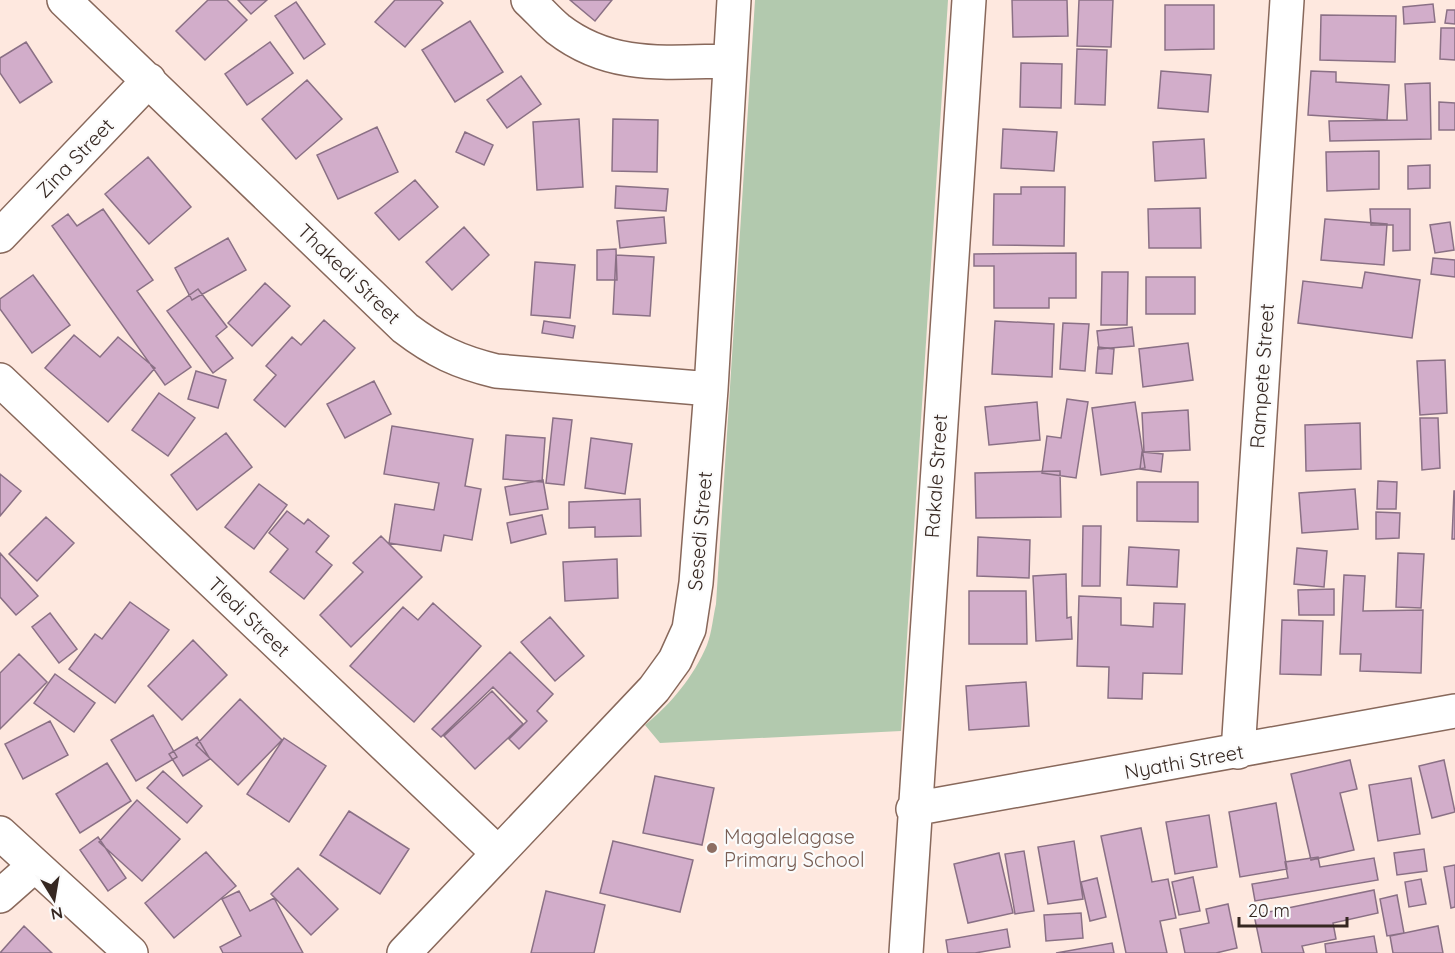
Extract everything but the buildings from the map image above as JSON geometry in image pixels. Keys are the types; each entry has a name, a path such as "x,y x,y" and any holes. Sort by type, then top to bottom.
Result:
{"street":[{"name":"Thakedi Street","path":"64,0 405,328 433,350 467,364 496,371 711,389"},
{"path":"528,0 558,29 592,50 617,59 644,62 729,61"},
{"name":"Sesedi Street","path":"404,953 647,698 675,660 689,629 696,583 711,389 734,0"},
{"name":"Rakale Street","path":"906,953 913,809 969,0"},
{"name":"Rampete Street","path":"1238,752 1287,0"},
{"name":"Zina Street","path":"0,236 149,80"},
{"name":"Tledi Street","path":"0,380 498,853"},
{"name":"Nyathi Street","path":"913,809 1455,711"},
{"path":"0,833 130,953"},
{"path":"0,896 34,866"}],"green space":[{"path":"755,0 948,0 901,731 660,743 645,725 673,699 695,668 709,640 716,604"}],"place":[{"name":"Magalelagase Primary School","path":"712,848"}]}
